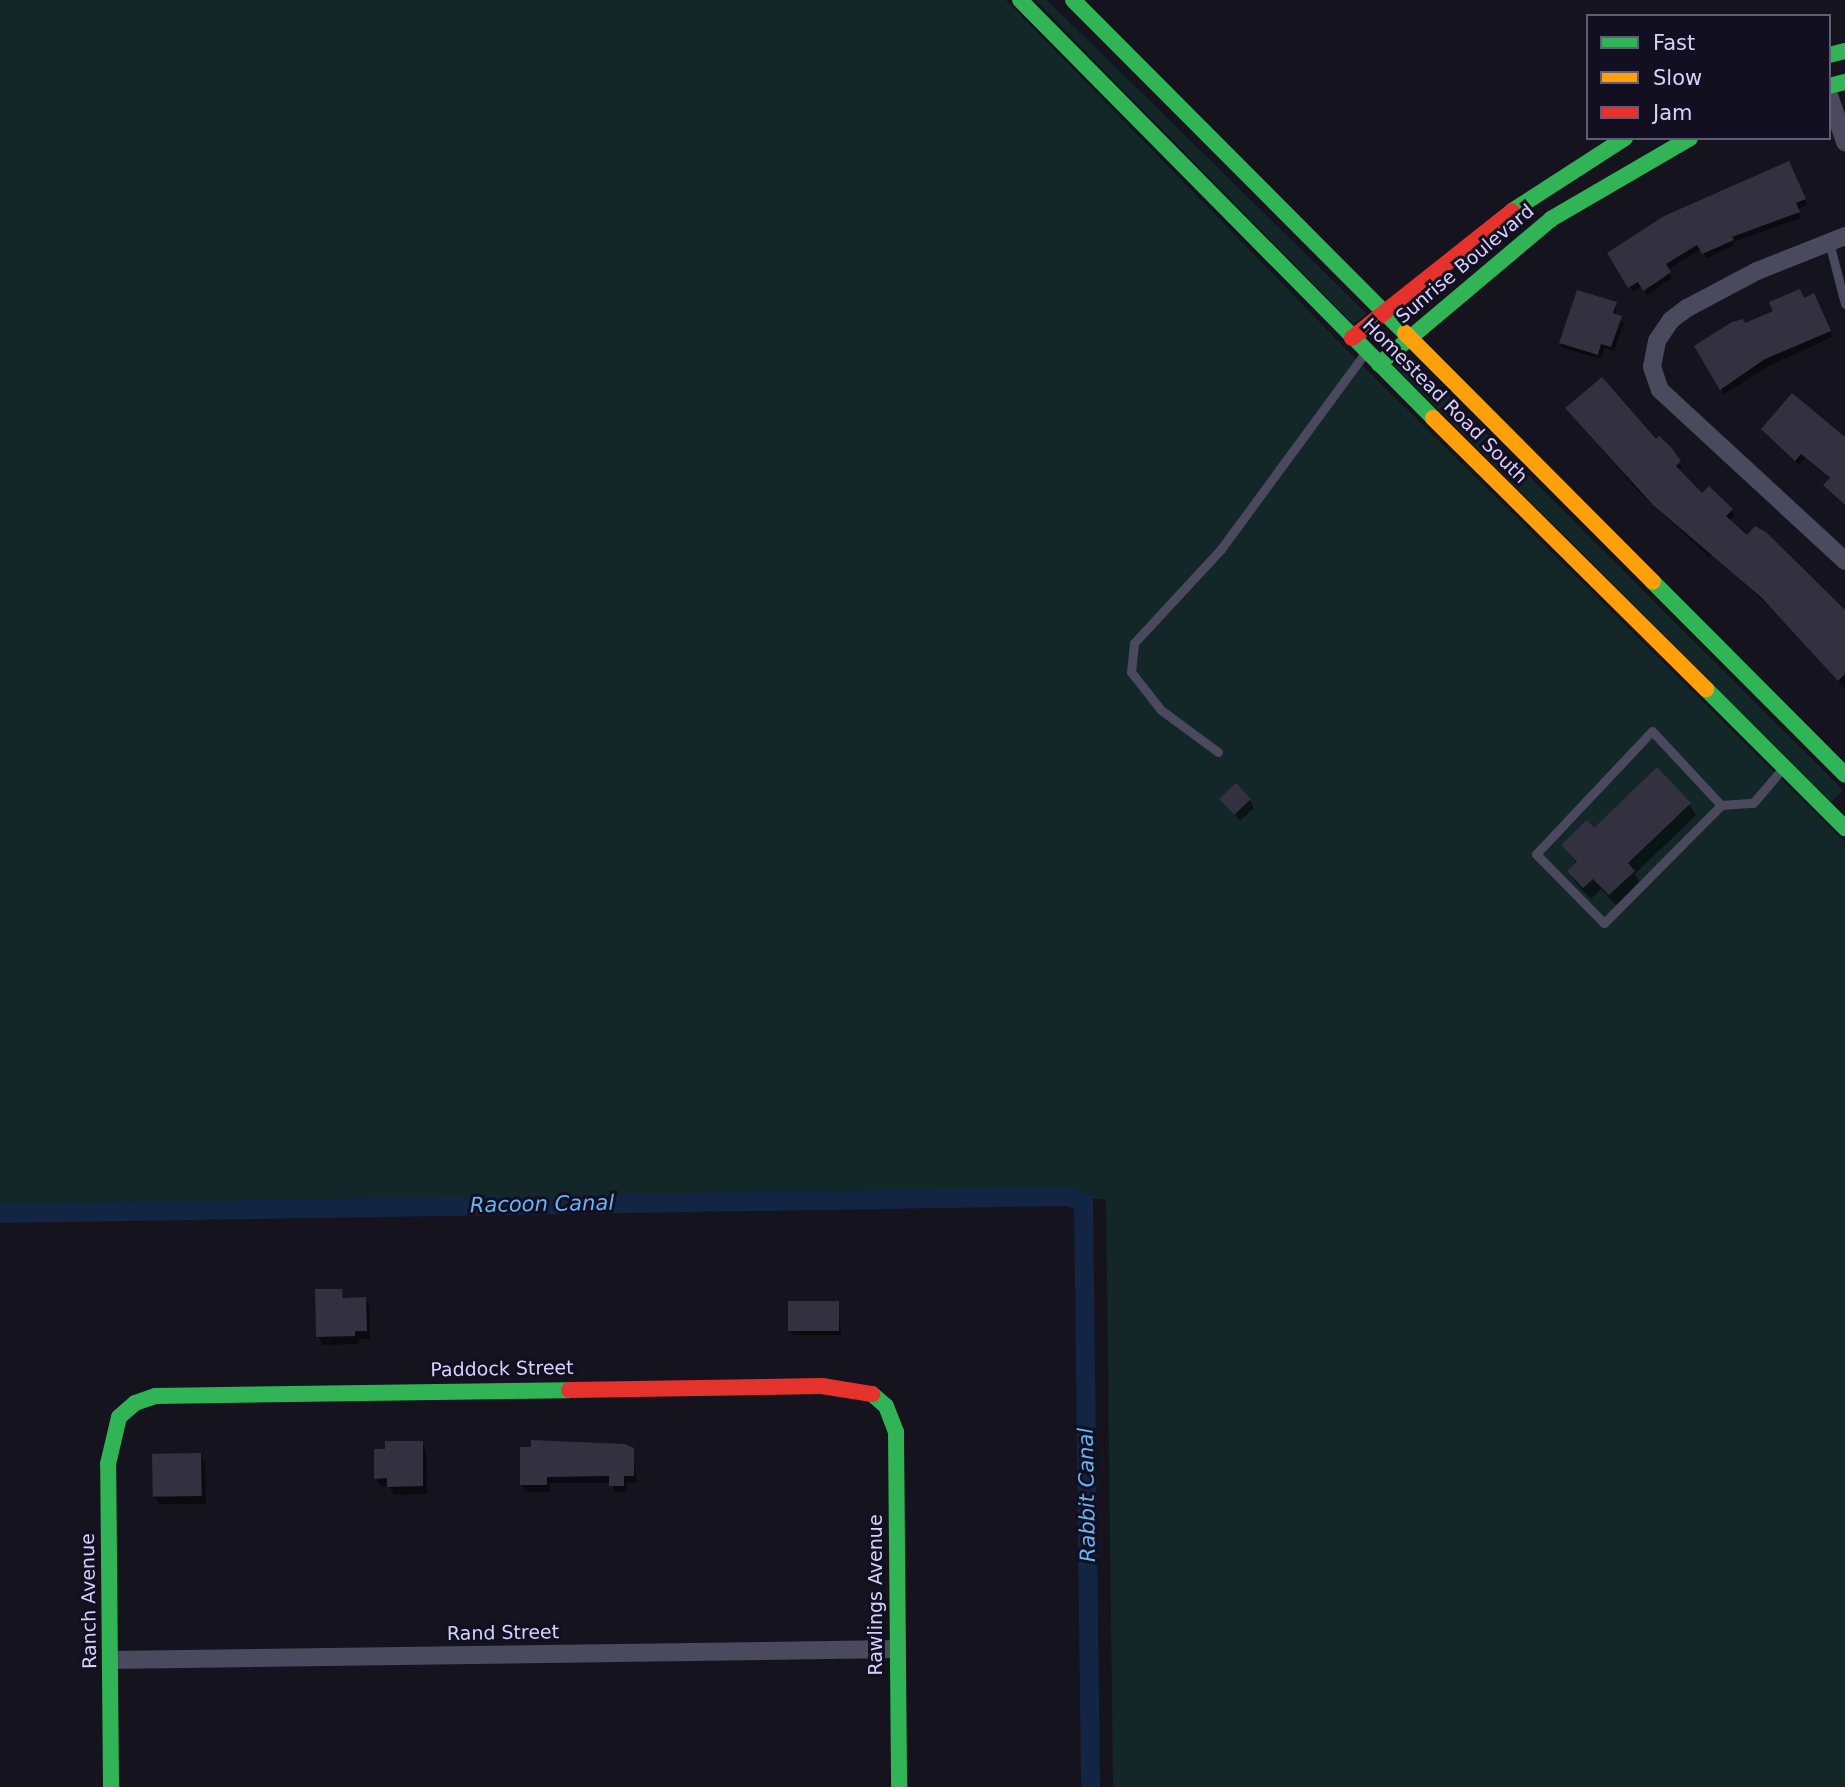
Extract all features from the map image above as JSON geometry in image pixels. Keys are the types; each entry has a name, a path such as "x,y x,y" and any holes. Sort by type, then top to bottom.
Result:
{"street":[{"name":"Homestead Road South","path":"1020,0 1352,338 1845,828"},
{"name":"Homestead Road South","path":"1073,0 1382,315 1845,775"},
{"path":"1831,101 1845,142"},
{"name":"Sunrise Boulevard","path":"1352,338 1520,205 1622,140"},
{"name":"Sunrise Boulevard","path":"1379,364 1550,219 1687,140"},
{"path":"1837,239 1687,307 1671,320 1657,341 1651,367 1660,390 1845,561"},
{"name":"Paddock Street","path":"119,1417 135,1403 155,1396 402,1392 822,1386 870,1392 886,1406"},
{"name":"Rawlings Avenue","path":"886,1406 897,1432 896,1649 899,1787"},
{"name":"Ranch Avenue","path":"111,1787 108,1464 119,1417"},
{"name":"Rand Street","path":"111,1660 896,1649"}],"lane":[{"path":"1837,239 1845,304"},
{"path":"1217,752 1161,710 1131,672 1134,643 1221,549 1366,352"},
{"path":"1721,805 1652,732 1536,854 1604,923 1721,805 1753,803 1784,766"}],"green space":[{"path":"0,0 1006,0 1350,353 1845,842 1845,1787 1113,1787 1106,1199 0,1208"},
{"path":"1035,0 1047,0 1367,314 1353,324"},
{"path":"1407,354 1843,790 1831,802 1395,366"}],"building":[{"path":"1789,161 1806,199 1796,203 1800,212 1732,237 1734,240 1702,254 1697,245 1666,264 1671,272 1643,291 1638,282 1628,288 1607,253 1664,216"},
{"path":"1800,289 1804,298 1814,293 1831,331 1765,359 1720,390 1694,346 1732,322 1743,319 1745,323 1773,311 1769,302"},
{"path":"1577,290 1617,302 1613,313 1622,316 1611,347 1601,344 1598,355 1559,343"},
{"path":"1602,377 1656,439 1659,436 1671,447 1681,461 1676,466 1702,493 1709,486 1733,509 1726,516 1747,535 1755,526 1766,532 1845,610 1845,674 1838,681 1762,598 1653,505 1565,408"},
{"path":"1792,393 1845,437 1845,505 1823,485 1830,478 1801,454 1795,461 1761,429"},
{"path":"1657,767 1691,803 1628,863 1635,871 1609,895 1593,879 1583,888 1567,871 1577,862 1561,845 1587,820 1594,828"},
{"path":"1236,783 1251,799 1234,815 1219,799"},
{"path":"315,1289 342,1289 343,1298 366,1297 367,1331 355,1331 355,1336 316,1337"},
{"path":"788,1301 839,1301 839,1331 788,1331"},
{"path":"531,1440 625,1444 634,1448 634,1476 624,1476 624,1486 609,1486 609,1476 547,1477 547,1485 520,1485 520,1447 531,1447"},
{"path":"385,1441 423,1441 423,1486 387,1487 387,1478 374,1479 374,1449 385,1449"},
{"path":"201,1453 202,1496 153,1497 152,1454"}],"waterway":[{"name":"Racoon Canal","path":"0,1213 1068,1196 1083,1202 1090,1787"}],"traffic: fast":[{"path":"1020,0 1433,418"},
{"path":"1073,0 1405,333"},
{"path":"1831,54 1845,51"},
{"path":"1831,86 1845,82"},
{"path":"1512,211 1622,140"},
{"path":"1379,364 1551,219 1687,140"},
{"path":"1653,582 1845,775"},
{"path":"1706,689 1845,828"},
{"path":"111,1787 108,1464 119,1417 135,1403 155,1396 569,1390"},
{"path":"872,1394 886,1406 896,1432 899,1787"}],"traffic: slow":[{"path":"1405,333 1653,582"},
{"path":"1433,418 1706,689"}],"traffic: jam":[{"path":"1352,338 1512,211"},
{"path":"569,1390 822,1386 872,1394"}],"water label":[{"name":"Rabbit Canal","path":"1087,1495"}]}
